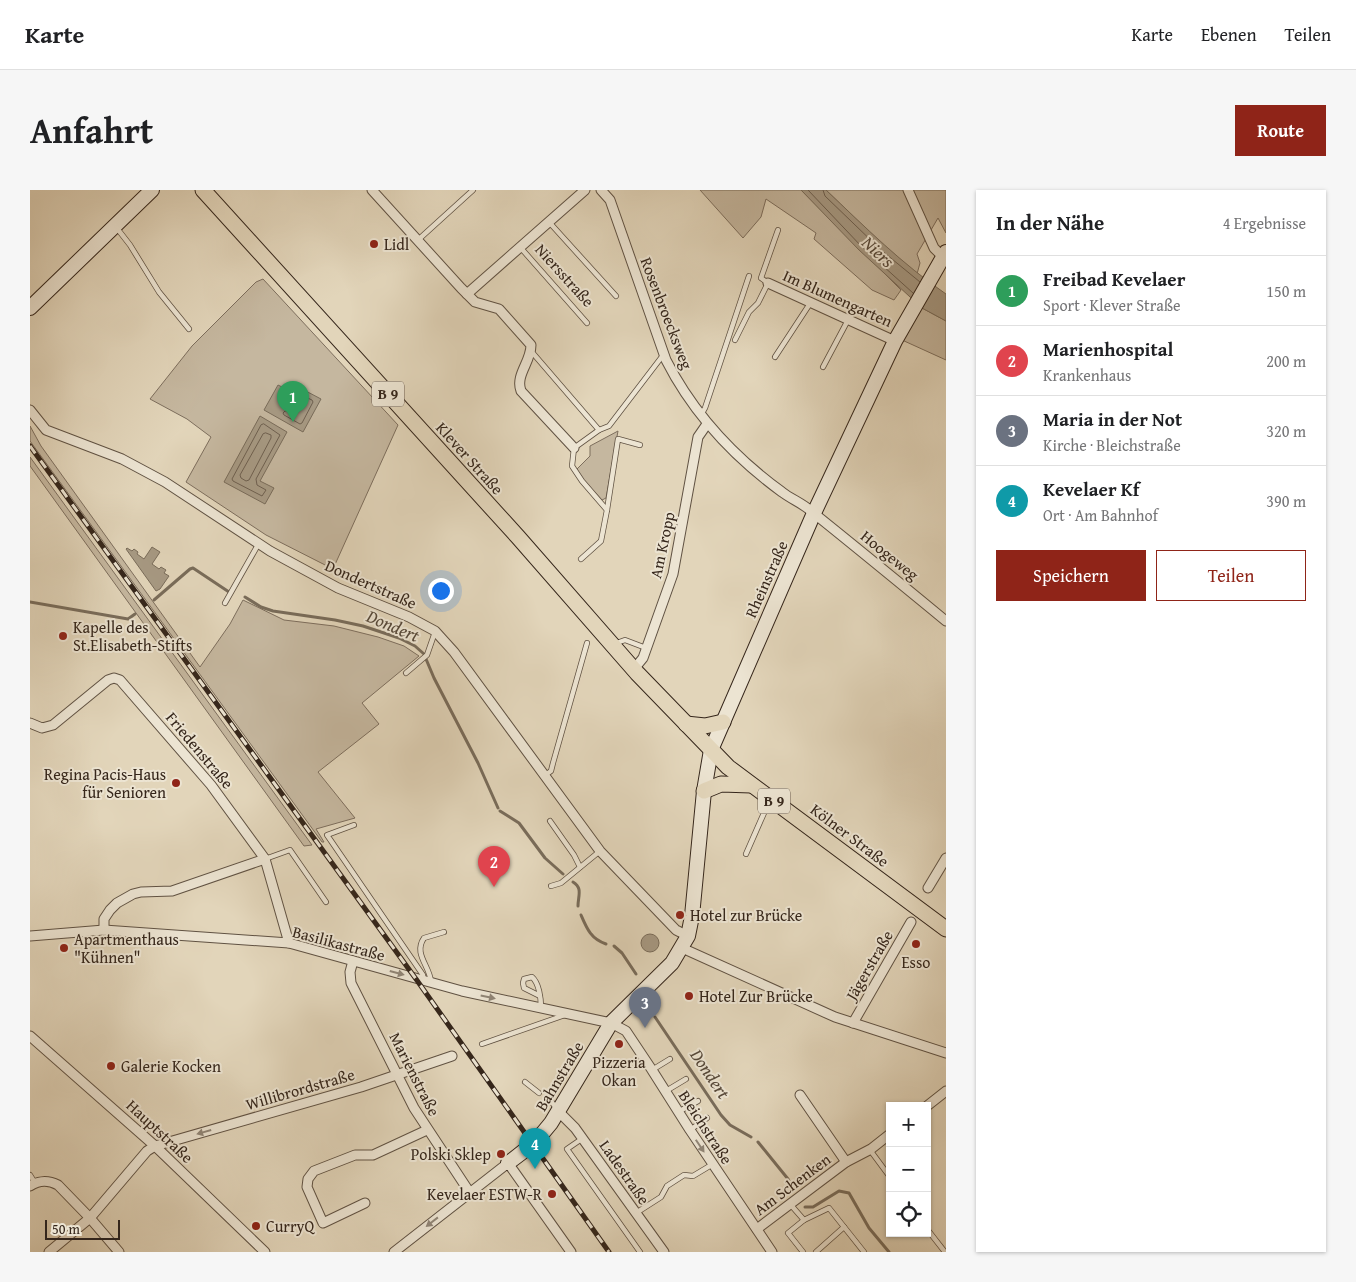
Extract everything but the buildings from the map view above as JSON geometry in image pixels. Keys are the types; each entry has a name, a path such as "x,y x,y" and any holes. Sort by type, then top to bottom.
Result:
{"main road":[{"name":"Klever Straße","path":"203,190 512,530 634,669 710,750"},
{"path":"686,724 705,726 723,722"},
{"name":"Kölner Straße","path":"710,750 728,767 946,929"},
{"path":"704,791 721,784 752,785"}],"street":[{"path":"30,308 152,190"},
{"path":"372,190 475,302 499,309 531,345 531,351 518,384 521,391 574,448"},
{"name":"Niersstraße","path":"467,294 585,190"},
{"name":"Rosenbroecksweg","path":"600,190 610,200 664,354 677,382 707,424 736,453 783,492 814,513"},
{"path":"908,190 934,248 944,255"},
{"name":"Rheinstraße","path":"685,942 693,909 704,791 710,750 814,513 895,341 944,255"},
{"name":"Im Blumengarten","path":"768,283 895,341"},
{"name":"Dondertstraße","path":"30,410 46,430 122,459 165,482 259,544 338,588 409,617 435,631 454,652 600,851 676,930 685,942 834,1017 946,1053"},
{"name":"Am Kropp","path":"634,669 643,658 674,574 698,437 707,424"},
{"name":"Hoogeweg","path":"814,513 946,621"},
{"name":"Friedenstraße","path":"30,723 42,728 52,725 108,680 114,678 120,680 211,785 265,859 289,943"},
{"path":"928,888 946,858"},
{"path":"104,930 104,919 110,910 117,903 133,894 172,891 265,859"},
{"name":"Jägerstraße","path":"853,1023 910,922"},
{"name":"Basilikastraße","path":"30,936 104,930 289,943 462,991 611,1023"},
{"name":"Bahnstraße","path":"394,1252 508,1163 525,1152 541,1136 554,1106 611,1023 672,963 685,942"},
{"name":"Marienstraße","path":"353,961 350,972 352,983 414,1108 470,1193"},
{"name":"Bleichstraße","path":"611,1023 626,1031 772,1252"},
{"name":"Hauptstraße","path":"30,1036 155,1146 265,1252"},
{"name":"Willibrordstraße","path":"155,1146 361,1087 452,1056"},
{"path":"931,1103 946,1091"},
{"name":"Am Schenken","path":"800,1095 846,1162"},
{"name":"Ladestraße","path":"554,1106 583,1138 660,1250"},
{"path":"365,1203 323,1223 307,1186 308,1179 314,1171 355,1155 373,1155 427,1130"},
{"name":"Am Schenken","path":"756,1230 846,1162 870,1150 886,1137"},
{"path":"49,1252 90,1218 147,1151 155,1146"},
{"path":"508,1163 570,1252"},
{"path":"32,1181 51,1182 58,1185 90,1218 118,1252"}],"lane":[{"path":"418,240 473,190"},
{"name":"Niersstraße","path":"549,222 616,296"},
{"path":"116,226 159,292 189,329"},
{"path":"735,340 749,312 758,303 768,283 761,278 778,230"},
{"name":"Niersstraße","path":"520,247 587,323"},
{"path":"701,415 749,276"},
{"path":"775,356 811,302"},
{"path":"823,367 848,319"},
{"path":"531,351 599,430"},
{"path":"607,510 582,481 572,466 574,448 599,430 609,426 664,354"},
{"path":"581,559 601,541 618,439 640,445"},
{"path":"226,603 259,544"},
{"path":"406,673 425,656 435,631"},
{"path":"612,644 625,640 646,648"},
{"path":"544,776 551,771 588,643"},
{"path":"746,854 764,813 773,800"},
{"path":"550,821 574,855 580,867"},
{"path":"354,824 327,835 428,982 431,977 423,960 420,946 424,938 444,932"},
{"path":"265,859 290,850 326,902"},
{"path":"550,886 561,883 600,851"},
{"path":"540,996 524,988 524,979 532,976 535,979 540,996 541,1008"},
{"path":"482,1044 569,1014"},
{"path":"652,1070 670,1059"},
{"path":"665,1092 686,1079"},
{"path":"526,1082 538,1093"},
{"path":"678,1112 698,1101"},
{"path":"690,1130 707,1118"},
{"path":"583,1138 567,1149 640,1252"},
{"path":"870,1150 886,1172"},
{"path":"636,1213 661,1196 666,1186 684,1175 693,1176 713,1164"},
{"path":"790,1204 804,1220"},
{"path":"803,1252 788,1234 804,1220 829,1208 863,1252"},
{"path":"816,1252 844,1227"},
{"path":"931,1234 945,1252"}],"shaded area":[{"path":"700,190 801,190 901,290 894,300 872,290 814,239 816,233 766,199 761,217 743,238"},
{"path":"826,190 946,190 946,233 938,218 917,254 920,263 917,274 884,246"},
{"path":"263,279 398,425 333,569 266,535 186,482 211,437 187,419 150,399 192,346 256,282"},
{"path":"922,308 946,321 946,360 902,340"},
{"path":"30,426 41,446 200,667 230,624 243,600 284,620 334,626 378,637 404,646 419,656 362,703 379,724 318,772 355,818 316,829 324,842 322,842 30,441"},
{"path":"618,431 606,498 602,500 576,470 590,456 590,446"},
{"path":"30,457 312,845 304,846 30,466"}],"water":[{"name":"Niers","path":"801,190 826,190 899,258 946,294 946,321 922,308 859,250"},
{"path":"278,385 286,389 281,403 288,406 302,389 321,399 303,432 264,410"},
{"path":"260,416 287,432 260,481 274,488 265,504 224,482"},
{"path":"152,547 160,552 152,564 159,569 161,567 166,570 164,573 169,576 160,589 156,591 126,549 132,551 134,549 144,559"},
{"path":"650,934 656,937 659,943 656,949 650,952 644,949 641,943 644,937"}],"waterway":[{"name":"Dondert","path":"154,600 193,568 229,592"},
{"name":"Dondert","path":"245,597 261,607 273,611 363,626 399,638 415,646 424,654 498,808"},
{"name":"Dondert","path":"30,602 128,619 135,614"},
{"name":"Dondert","path":"500,811 519,823 545,858 563,874"},
{"name":"Dondert","path":"573,882 579,890 578,906"},
{"name":"Dondert","path":"581,915 593,936 606,944"},
{"name":"Dondert","path":"614,946 622,953 636,974"},
{"name":"Dondert","path":"655,1017 721,1115 730,1125 751,1137"},
{"name":"Dondert","path":"758,1142 788,1179 793,1189"},
{"name":"Dondert","path":"805,1207 813,1207 839,1191 849,1193 869,1228 889,1252"}],"railway":[{"path":"30,446 416,979 609,1252"}],"place":[{"name":"Lidl","path":"374,244"},
{"name":"Freibad Kevelaer","path":"293,422"},
{"name":"Kapelle des St.Elisabeth-Stifts","path":"63,636"},
{"name":"Regina Pacis-Haus für Senioren","path":"176,783"},
{"name":"Marienhospital","path":"494,887"},
{"name":"Hotel zur Brücke","path":"680,915"},
{"name":"Esso","path":"916,944"},
{"name":"Apartmenthaus \"Kühnen\"","path":"64,948"},
{"name":"Hotel Zur Brücke","path":"689,996"},
{"name":"Maria in der Not","path":"645,1028"},
{"name":"Pizzeria Okan","path":"619,1044"},
{"name":"Galerie Kocken","path":"111,1066"},
{"name":"Polski Sklep","path":"501,1154"},
{"name":"Kevelaer Kf","path":"535,1169"},
{"name":"Kevelaer ESTW-R","path":"552,1194"},
{"name":"CurryQ","path":"256,1226"}]}
